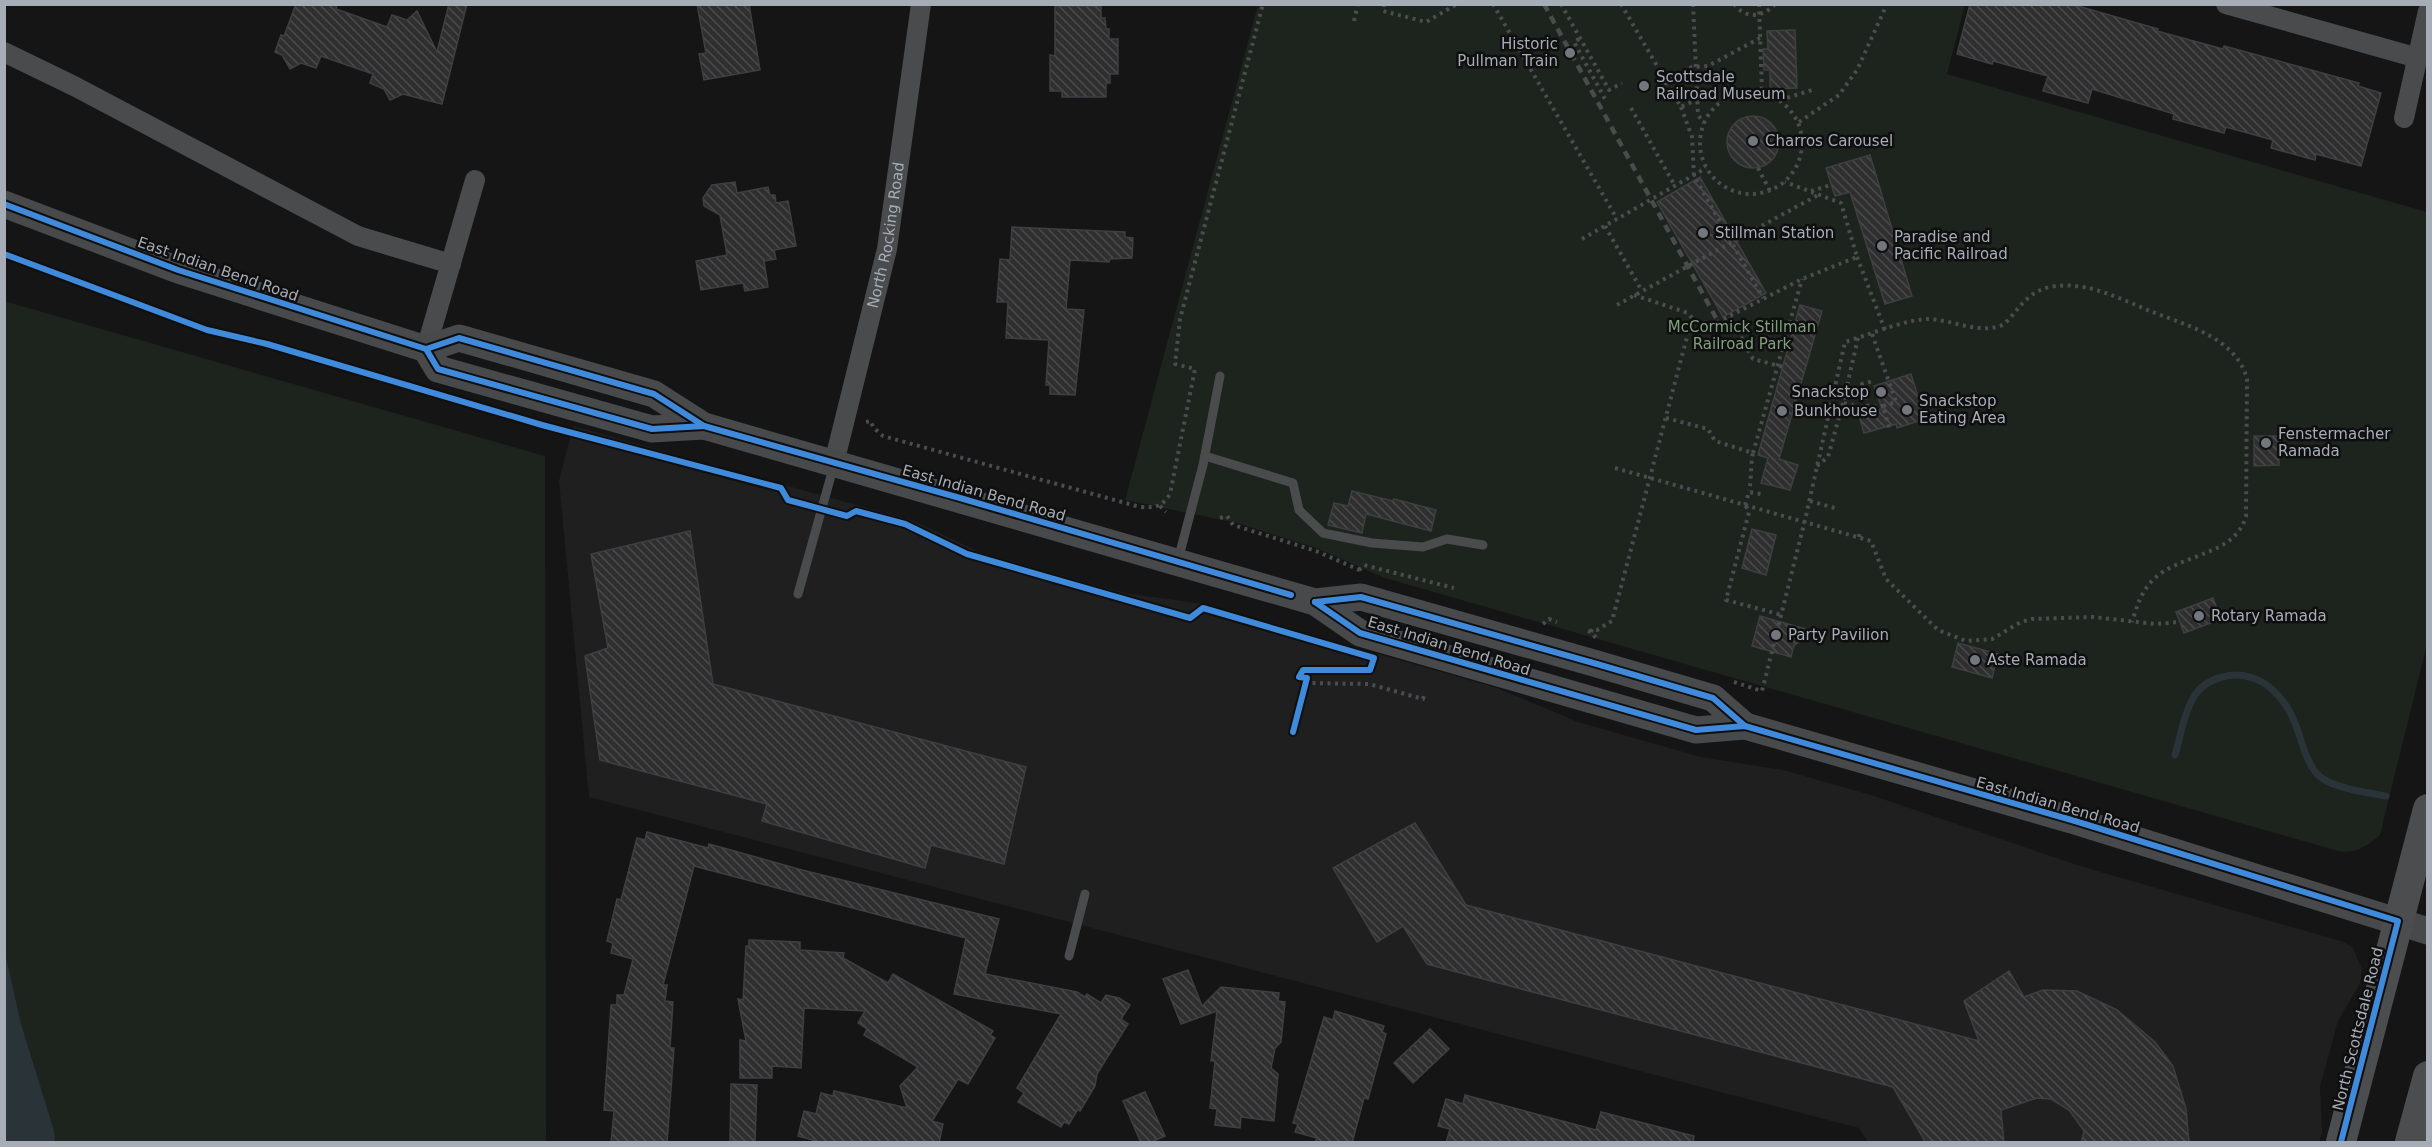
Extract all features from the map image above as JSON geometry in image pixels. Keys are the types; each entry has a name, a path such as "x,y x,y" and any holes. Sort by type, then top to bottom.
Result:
{"main road":[{"name":"East Indian Bend Road","path":"4,204 178,270 426,349 459,338 654,394 704,426 1315,602 1360,633 1696,730 1745,726 2074,821 2427,931"},
{"name":"East Indian Bend Road","path":"1315,602 1361,597 1597,664 1713,698 1745,726"},
{"name":"North Scottsdale Road","path":"2341,1143 2427,809"},
{"path":"2410,1143 2427,1076"}],"street":[{"name":"North Rocking Road","path":"834,463 887,249 921,4"},
{"path":"2226,4 2418,58"},
{"path":"2404,118 2427,11"},
{"path":"4,52 74,86 358,236 451,264"},
{"path":"426,349 475,180"}],"lane":[{"path":"1177,562 1205,456 1220,376"},
{"path":"1205,456 1293,483 1299,510 1323,533 1372,543 1413,547 1423,547 1447,539 1483,545"},
{"path":"798,594 834,463"},
{"path":"1069,956 1085,894"}],"path":[{"path":"863,422 871,421 878,432 894,439 1140,507 1160,506 1170,494 1195,369 1175,364 1180,319 1263,4"},
{"path":"1354,21 1358,4"},
{"path":"1384,4 1383,11 1426,22 1457,4"},
{"path":"1493,4 1617,219"},
{"path":"1561,4 1609,90 1622,83"},
{"path":"1621,4 1681,107 1692,137 1694,176 1763,298"},
{"path":"1693,4 1698,115 1704,123"},
{"path":"1734,4 1743,13 1760,15 1767,12 1774,4"},
{"path":"1759,4 1762,93"},
{"path":"1799,122 1839,95 1857,70 1887,4"},
{"path":"1666,83 1692,67 1708,66 1760,38"},
{"path":"1579,39 1574,42 1605,99 1602,101"},
{"path":"1780,100 1812,90"},
{"path":"1751,91 1780,100 1793,111 1799,122 1803,133 1803,151 1797,168 1785,182 1770,191 1752,195 1735,192 1719,183 1706,168 1700,153 1700,135 1704,123 1717,104 1733,94 1751,91"},
{"path":"1681,107 1698,99"},
{"path":"1631,108 1675,186"},
{"path":"1582,239 1706,168"},
{"path":"1758,168 1770,191"},
{"path":"1785,182 1841,203 1857,258 1885,330"},
{"path":"1811,191 1831,185"},
{"path":"1617,305 1818,194"},
{"path":"1605,226 1641,291"},
{"path":"1634,295 1712,325 1802,279 1857,258"},
{"path":"1782,615 1726,600 1749,512 1745,505 1752,481 1750,469 1781,366 1802,279"},
{"path":"1762,691 1810,501 1845,342 1926,319 1974,327 1999,327 2007,322 2027,298 2047,288 2077,286 2094,289 2203,331 2219,342 2238,361 2247,379 2246,516 2241,530 2224,544 2166,569 2154,579 2138,602 2132,622"},
{"path":"1730,317 1753,359 1781,366"},
{"path":"1591,632 1592,629 1598,630 1612,621 1692,318"},
{"path":"1843,403 1868,407 1896,402 1872,334"},
{"path":"1817,466 1828,457 1858,338"},
{"path":"1868,407 1862,384 1873,381"},
{"path":"1882,406 1890,432"},
{"path":"1666,418 1708,429 1715,441 1754,453"},
{"path":"2246,450 2254,451"},
{"path":"1615,468 1805,520 1871,541 1886,579 1938,630 1966,643 1992,639 2021,622 2032,619 2093,617 2132,622 2171,624 2180,622"},
{"path":"1749,492 1761,494"},
{"path":"1810,501 1838,509"},
{"path":"1160,506 1166,512"},
{"path":"1859,537 1860,530"},
{"path":"1359,570 1364,564 1454,588"},
{"path":"1299,677 1307,678 1303,693"},
{"path":"1305,683 1369,684 1423,699 1425,693"}],"shaded area":[{"path":"573,426 914,521 979,552 1124,593 1204,604 1497,688 1578,722 1701,757 1783,770 1874,796 2080,866 2344,942 2353,948 2362,969 2360,983 2338,1021 2320,1087 2322,1132 2319,1142 1868,1142 1859,1128 589,797 559,481"},
{"path":"5,953 21,1024 54,1131 55,1142 5,1142"}],"green space":[{"name":"McCormick Stillman Railroad Park","path":"1258,5 1965,5 1947,74 2427,212 2427,644 2380,835 2361,848 2338,851 1385,578 1316,548 1237,523 1125,500"},
{"path":"4,301 545,456 546,1142 5,1142"}],"building":[{"path":"296,4 337,4 336,9 387,27 392,15 407,20 417,11 437,52 449,4 467,4 442,104 403,94 390,100 384,89 370,83 373,74 321,56 316,68 301,63 290,69 282,55 275,52 281,35 284,36"},
{"path":"697,4 749,4 760,70 704,80 699,54 706,53"},
{"path":"1970,4 2071,4 2158,29 2157,31 2223,49 2224,46 2359,83 2358,86 2381,93 2361,166 2316,154 2315,160 2271,148 2273,140 2226,127 2224,133 2173,119 2174,114 2092,89 2088,103 2043,91 2048,76 1957,54"},
{"path":"1055,6 1101,6 1101,18 1105,18 1106,29 1109,29 1109,39 1118,39 1118,74 1110,74 1110,83 1106,83 1106,97 1062,97 1062,91 1050,91 1050,55 1055,56"},
{"path":"1795,30 1797,88 1770,89 1770,70 1764,70 1763,49 1768,49 1767,31"},
{"name":"Charros Carousel","path":"1753,116 1767,120 1775,128 1779,142 1775,156 1767,164 1753,168 1739,164 1731,156 1727,142 1731,128 1739,120"},
{"name":"Paradise and Pacific Railroad","path":"1870,155 1912,296 1885,304 1850,192 1835,196 1826,168"},
{"name":"Stillman Station","path":"1700,177 1766,293 1723,317 1657,202"},
{"path":"735,182 737,193 768,187 770,195 775,195 776,203 788,201 796,246 774,250 776,259 764,261 768,287 745,291 743,283 701,290 696,261 727,255 720,215 704,206 703,198 712,185"},
{"path":"1012,227 1125,232 1125,237 1133,238 1132,258 1110,259 1109,262 1070,260 1066,309 1084,310 1075,395 1050,394 1050,385 1046,385 1049,340 1006,338 1008,302 997,302 1000,259 1010,260"},
{"name":"Bunkhouse","path":"1800,305 1822,311 1779,459 1798,465 1790,490 1761,483 1768,458 1758,455"},
{"name":"Snackstop Eating Area","path":"1911,374 1925,419 1897,428 1896,424 1864,433 1859,416 1882,409 1874,386"},
{"name":"Fenstermacher Ramada","path":"2254,436 2279,436 2279,465 2254,466"},
{"path":"1352,491 1436,510 1431,531 1366,514 1362,533 1328,525 1334,503 1348,506"},
{"path":"1752,529 1776,535 1766,575 1742,568"},
{"path":"690,531 713,684 1026,767 1004,864 931,845 925,868 762,821 767,804 600,760 585,656 608,648 591,554"},
{"name":"Rotary Ramada","path":"2213,598 2221,619 2184,633 2176,612"},
{"name":"Party Pavilion","path":"1760,616 1816,632 1794,645 1791,657 1752,646"},
{"name":"Aste Ramada","path":"1958,643 1998,654 1992,678 1952,667"},
{"path":"1415,823 1466,905 1979,1041 1964,1001 2009,971 2024,997 2043,990 2077,991 2117,1010 2155,1042 2173,1066 2186,1109 2189,1143 2081,1143 2084,1131 2069,1110 2051,1099 2037,1098 2001,1110 2004,1143 1926,1143 1893,1087 1427,964 1403,926 1377,942 1333,868"},
{"path":"647,832 708,848 709,844 802,870 999,919 985,974 1077,992 1085,997 1087,994 1101,1003 1106,995 1119,998 1130,1005 1121,1019 1128,1024 1097,1074 1095,1086 1080,1111 1078,1109 1069,1124 1064,1122 1061,1127 1018,1102 1024,1093 1017,1088 1061,1014 954,994 966,938 694,866 663,985 667,985 665,1001 673,1002 670,1048 674,1048 667,1143 611,1143 614,1111 604,1110 611,1005 617,1005 617,995 624,995 633,959 611,953 613,943 607,941 617,899 621,900 637,838 645,840"},
{"path":"749,940 800,942 800,950 844,953 843,958 888,983 893,974 993,1031 990,1035 995,1038 968,1084 958,1079 932,1121 943,1124 939,1143 823,1143 798,1136 804,1111 816,1114 821,1093 833,1096 834,1091 907,1108 900,1086 918,1067 864,1035 867,1029 858,1023 865,1011 804,1008 801,1068 772,1066 772,1078 740,1078 740,1040 746,1041 738,999 743,1000 746,946 749,946"},
{"path":"1188,970 1202,1006 1221,987 1279,993 1278,1001 1285,1002 1281,1042 1275,1048 1271,1068 1278,1074 1274,1121 1241,1117 1240,1128 1215,1125 1217,1109 1210,1108 1215,1061 1211,1061 1217,1011 1181,1024 1163,979"},
{"path":"1335,1011 1384,1026 1382,1032 1386,1034 1368,1099 1364,1098 1352,1143 1315,1143 1317,1138 1295,1132 1298,1124 1293,1123 1324,1017 1333,1020"},
{"path":"1430,1029 1449,1049 1413,1083 1394,1063"},
{"path":"731,1084 757,1085 755,1142 730,1141"},
{"path":"1145,1092 1165,1136 1149,1143 1141,1143 1123,1101"},
{"path":"1465,1095 1596,1130 1601,1112 1694,1136 1693,1143 1446,1143 1450,1129 1438,1126 1446,1099 1463,1104"}],"waterway":[{"path":"2175,755 2191,702 2202,687 2218,678 2244,676 2263,683 2273,690 2284,703 2292,715 2308,758 2317,774 2340,786 2386,796"}],"railway":[{"path":"1544,4 1716,318"}],"cycle path":[{"path":"4,204 178,270 426,349 459,338 654,394 704,426 1291,595"},
{"path":"4,254 207,330 267,344 542,425 781,488 788,500 847,516 856,511 905,524 967,554 1190,618 1203,608 1374,658 1370,670 1303,670 1299,677 1307,678 1293,732"},
{"path":"426,349 438,369 652,429 704,426"},
{"path":"1315,602 1361,597 1597,664 1713,698 1745,726"},
{"path":"1315,602 1360,633 1696,730 1745,726 2075,821 2398,921 2341,1142"}],"place":[{"name":"Historic Pullman Train","path":"1570,53"},
{"name":"Scottsdale Railroad Museum","path":"1644,86"},
{"name":"Charros Carousel","path":"1753,141"},
{"name":"Stillman Station","path":"1703,233"},
{"name":"Paradise and Pacific Railroad","path":"1882,246"},
{"name":"Snackstop","path":"1881,392"},
{"name":"Snackstop Eating Area","path":"1907,410"},
{"name":"Bunkhouse","path":"1782,411"},
{"name":"Fenstermacher Ramada","path":"2266,443"},
{"name":"Rotary Ramada","path":"2199,616"},
{"name":"Party Pavilion","path":"1776,635"},
{"name":"Aste Ramada","path":"1975,660"}]}
